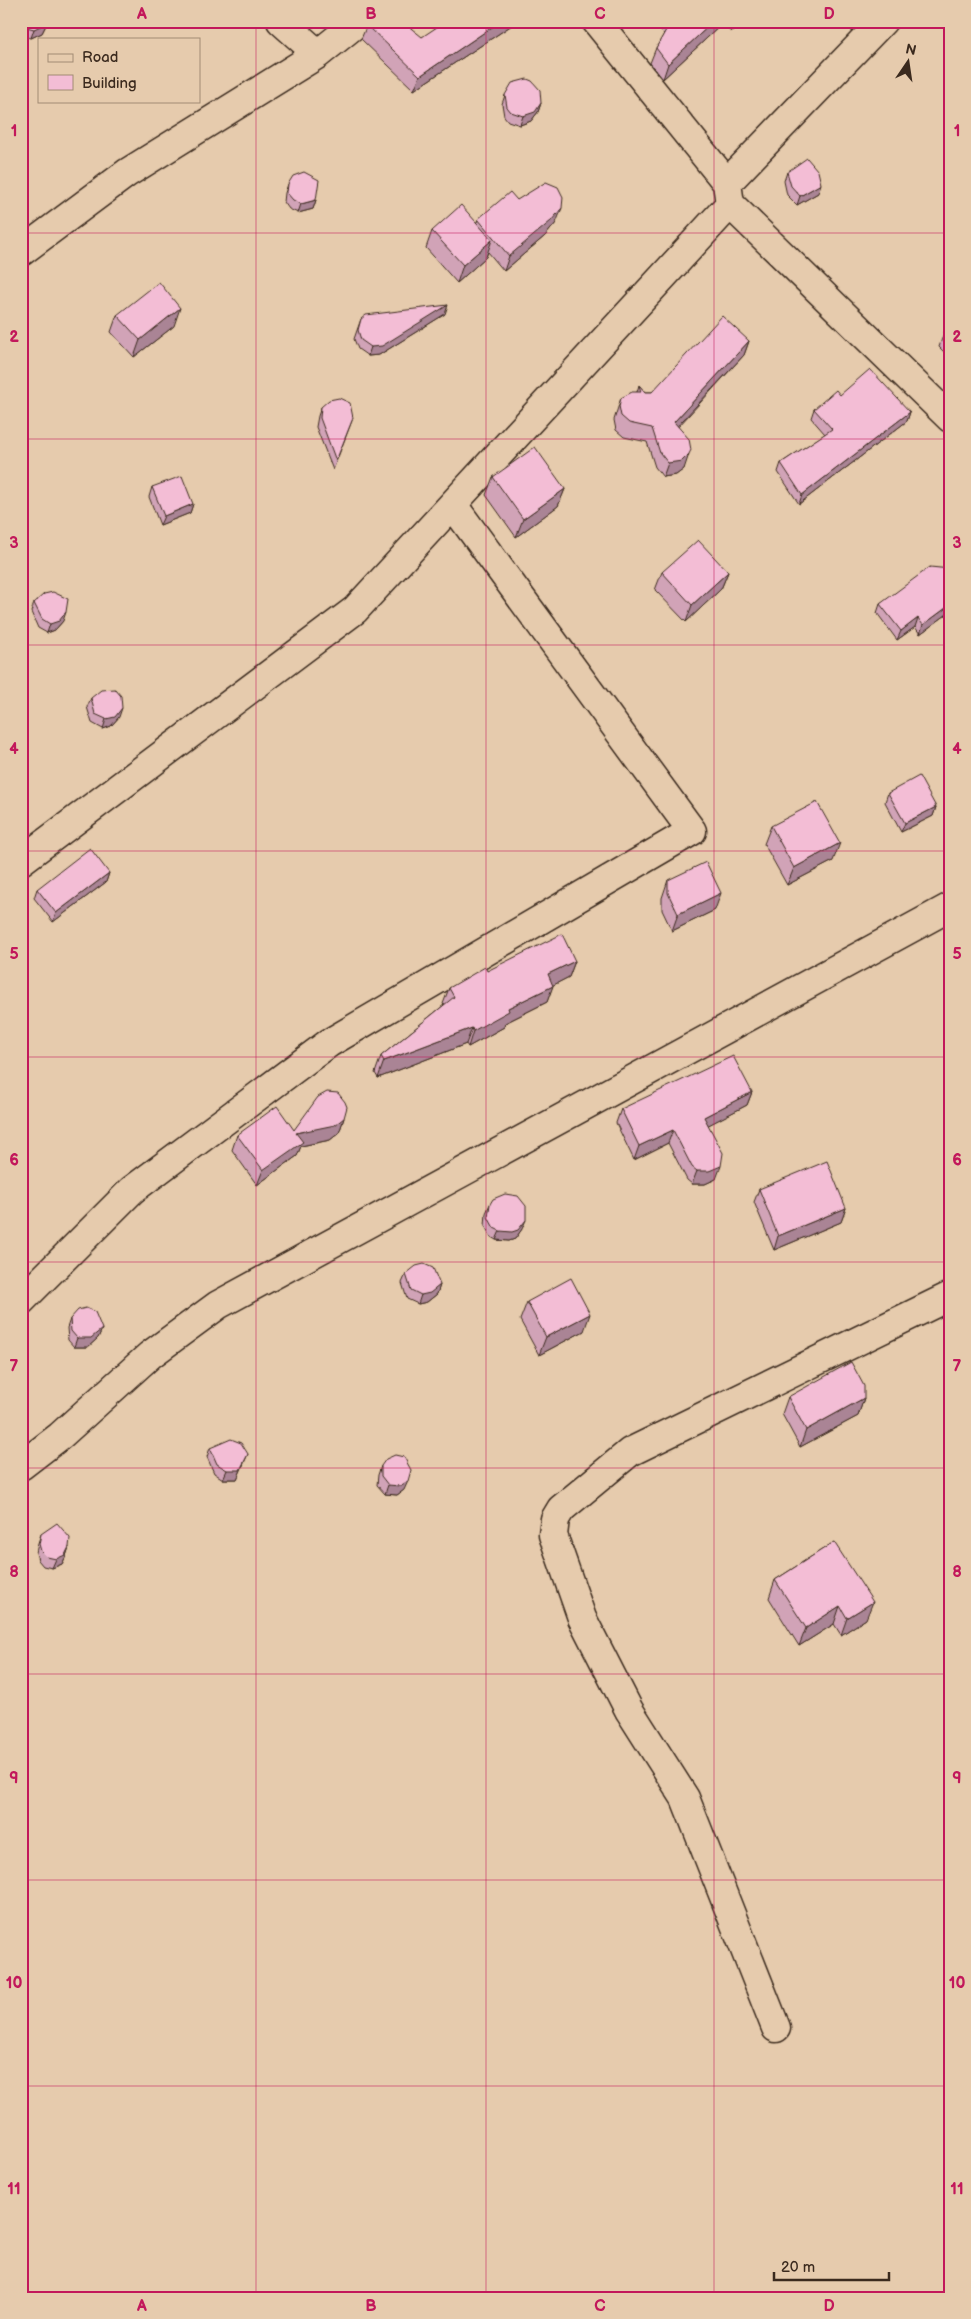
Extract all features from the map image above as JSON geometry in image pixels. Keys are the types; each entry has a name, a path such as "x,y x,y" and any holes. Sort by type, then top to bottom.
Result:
{"street":[{"path":"281,21 318,54"},
{"path":"21,252 126,173 318,54 359,21"},
{"path":"596,21 728,194 950,418"},
{"path":"21,861 356,610 453,505 883,21"},
{"path":"21,1300 132,1190 329,1043 692,831 453,505"},
{"path":"21,1466 60,1436 150,1355 218,1305 950,907"},
{"path":"776,2028 684,1798 629,1710 582,1618 552,1535 555,1519 561,1509 630,1452 950,1296"}],"building":[{"path":"21,21 47,21 45,24 34,29 23,26"},
{"path":"370,21 402,21 422,37 446,21 501,21 420,76 367,25"},
{"path":"671,21 714,21 668,64 656,48"},
{"path":"527,79 532,81 540,90 541,103 535,112 523,116 511,112 507,107 505,95 512,83"},
{"path":"807,158 818,171 821,184 800,196 791,186 787,172"},
{"path":"304,172 319,180 316,200 301,204 293,200 287,193 288,184 293,176"},
{"path":"546,182 558,187 563,197 562,208 551,221 509,256 478,219 510,192 517,200"},
{"path":"461,205 492,240 463,265 432,231"},
{"path":"159,282 180,308 140,340 117,315"},
{"path":"448,305 382,346 371,347 361,340 358,330 361,319 366,315"},
{"path":"722,316 749,341 674,422 689,439 691,450 682,461 668,463 660,453 652,428 629,423 621,416 619,406 621,398 632,392 641,392 639,385 645,392 652,392"},
{"path":"950,325 950,334 945,330"},
{"path":"870,369 910,412 802,495 781,463 832,429 814,409 836,390 840,395"},
{"path":"339,398 350,403 353,418 336,461 320,418 321,407 329,400"},
{"path":"535,447 565,489 523,519 493,477"},
{"path":"182,476 193,504 164,516 152,487"},
{"path":"698,540 728,572 692,605 662,572"},
{"path":"930,567 950,569 950,605 923,625 918,618 901,631 880,604"},
{"path":"53,592 68,599 66,612 59,621 50,624 42,619 34,603 44,594"},
{"path":"115,689 121,696 122,708 115,717 106,719 95,714 91,698 101,690"},
{"path":"919,776 936,807 905,823 888,793"},
{"path":"817,802 840,843 794,868 771,826"},
{"path":"90,848 109,873 56,913 37,889"},
{"path":"706,862 721,893 678,914 668,893 668,880"},
{"path":"562,934 575,961 548,974 553,986 508,1008 509,1011 473,1031 472,1028 384,1061 381,1056 454,997 449,988 485,967 487,971"},
{"path":"733,1056 752,1092 704,1117 723,1153 721,1166 709,1171 697,1171 692,1167 673,1130 639,1146 621,1109"},
{"path":"327,1092 338,1093 345,1102 347,1107 344,1118 335,1125 296,1133 303,1142 263,1170 237,1135 277,1106 294,1130 318,1097"},
{"path":"827,1161 846,1208 778,1236 759,1189"},
{"path":"505,1194 518,1196 526,1206 526,1220 518,1230 512,1232 500,1231 494,1228 488,1217 490,1204 493,1199"},
{"path":"424,1264 433,1268 440,1285 430,1293 421,1295 411,1290 406,1274 416,1266"},
{"path":"571,1278 590,1314 546,1337 527,1302"},
{"path":"86,1308 95,1312 102,1329 91,1338 77,1338 71,1331 70,1319 78,1310"},
{"path":"851,1362 864,1386 864,1398 806,1430 788,1397"},
{"path":"231,1439 241,1443 248,1454 240,1470 227,1470 217,1464 210,1448"},
{"path":"395,1455 404,1457 411,1470 408,1481 400,1486 388,1485 381,1476 381,1466 386,1459"},
{"path":"57,1523 70,1538 69,1547 65,1555 56,1559 47,1557 41,1551 39,1544 41,1534"},
{"path":"834,1542 873,1602 847,1618 840,1606 806,1628 775,1580"}]}
